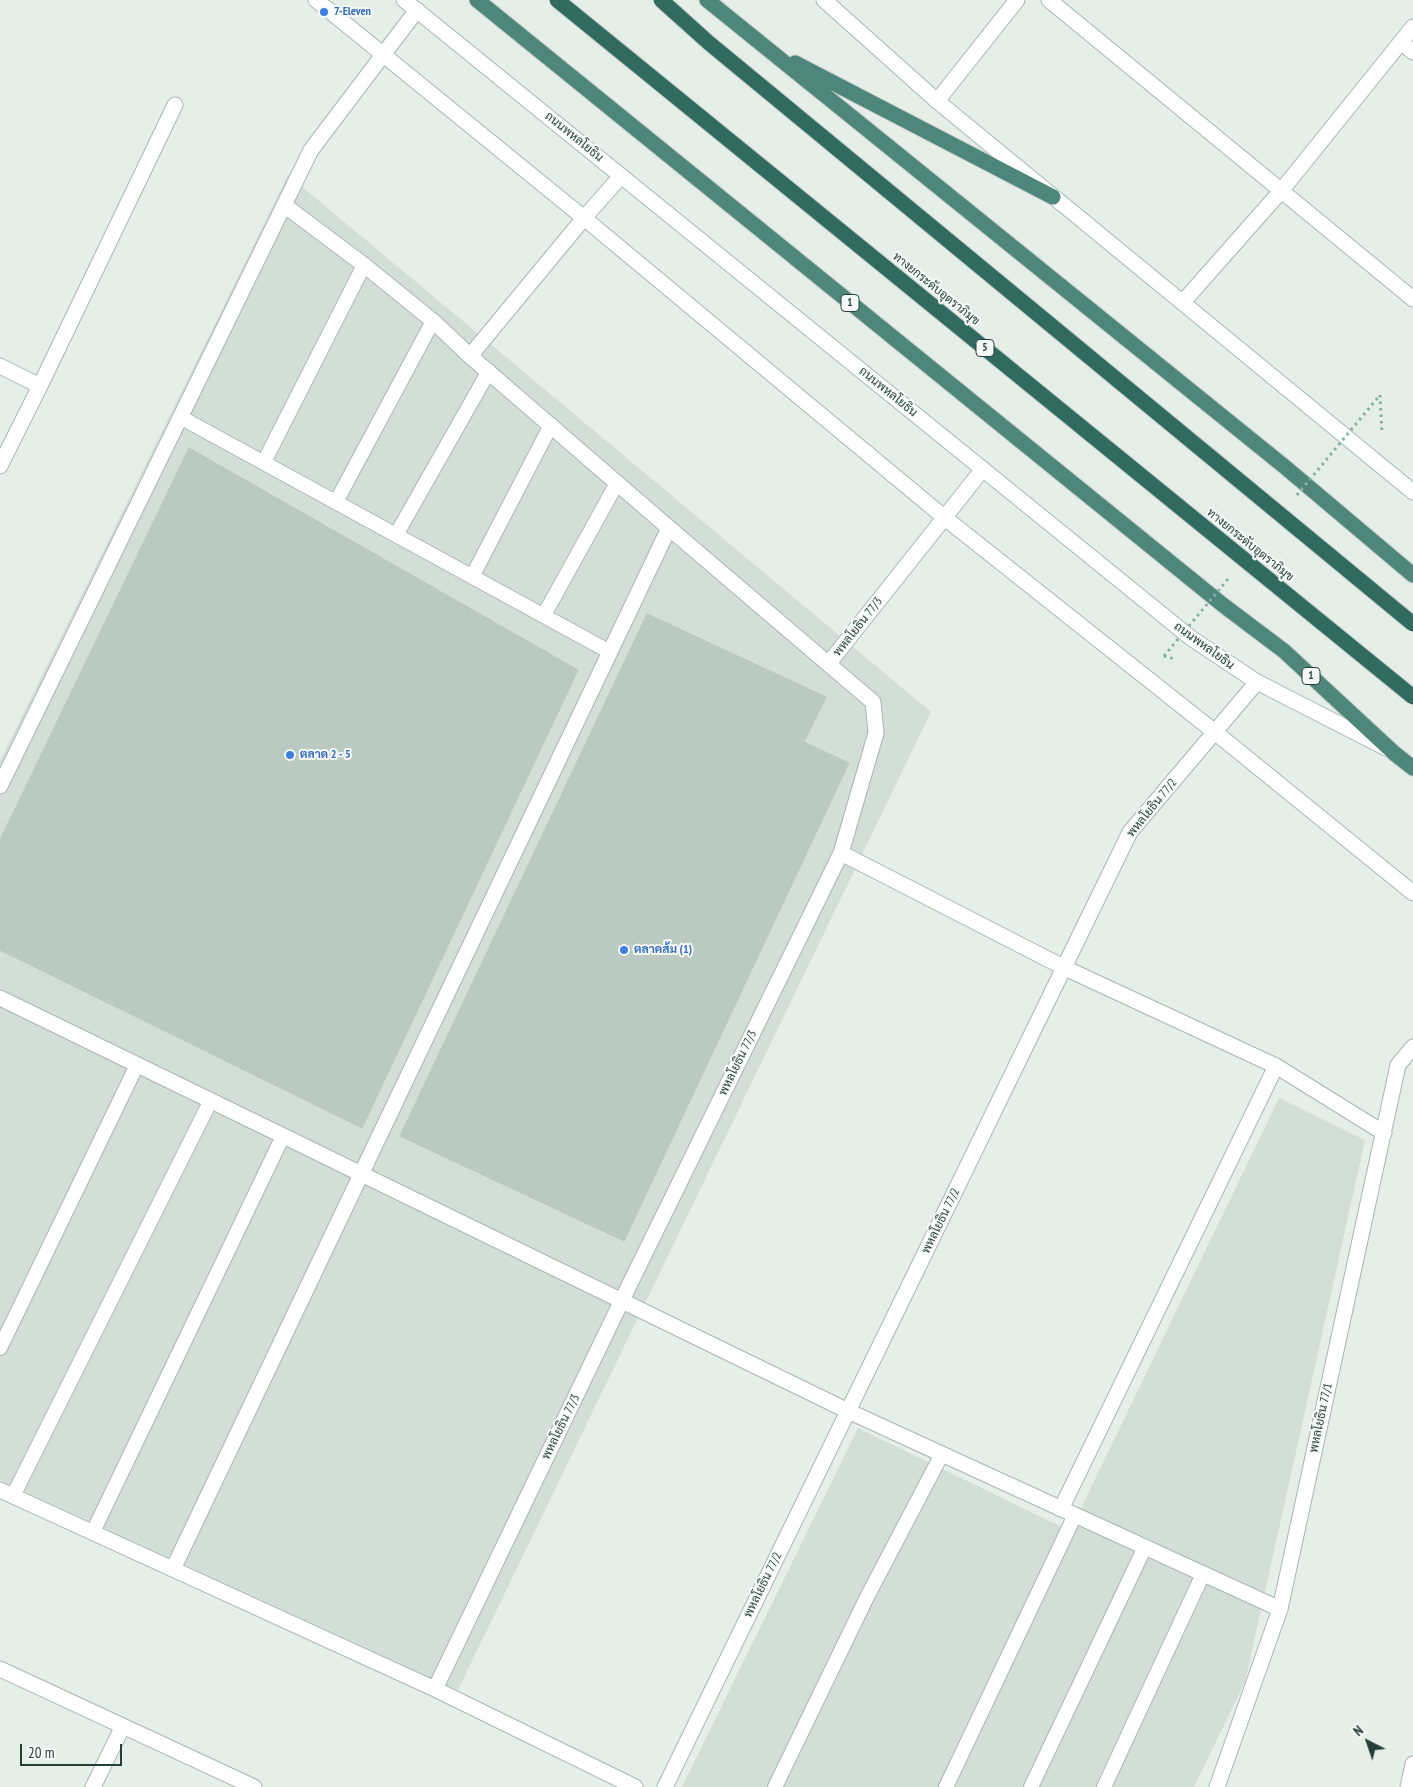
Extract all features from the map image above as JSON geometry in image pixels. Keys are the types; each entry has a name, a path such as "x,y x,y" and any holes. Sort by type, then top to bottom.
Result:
{"highway":[{"name":"ถนนพหลโยธิน","path":"477,0 1207,592 1284,651 1394,753 1413,768"},
{"name":"ทางยกระดับอุตราภิมุข","path":"557,0 1413,697"},
{"path":"661,0 709,44 1413,624"},
{"path":"707,0 1285,467 1413,575"},
{"path":"765,47 1053,196"}],"street":[{"path":"316,0 584,218 945,518 1216,733 1413,893"},
{"name":"ถนนพหลโยธิน","path":"404,0 1191,638 1258,682 1394,753"},
{"path":"824,0 937,101 1413,492"},
{"path":"937,101 1017,0"},
{"path":"1049,0 1413,299"},
{"path":"0,786 311,150 417,10"},
{"path":"1183,302 1281,191 1413,27"},
{"path":"1401,42 1413,52"},
{"path":"0,466 175,105"},
{"path":"470,356 621,176"},
{"path":"284,205 364,265 433,321 470,356 829,664"},
{"path":"0,366 40,386"},
{"name":"พหลโยธิน 77/3","path":"435,1689 840,853 876,732 874,702 829,664 983,469"},
{"path":"173,1569 669,528"},
{"name":"พหลโยธิน 77/2","path":"665,1787 1130,832 1258,682"},
{"path":"840,853 1064,968 1276,1066 1384,1133"},
{"path":"0,998 848,1411 1280,1609"},
{"name":"พหลโยธิน 77/1","path":"1217,1787 1280,1609 1398,1065 1413,1047"},
{"path":"1061,1508 1276,1066"},
{"path":"7,1493 435,1689 635,1787"},
{"path":"0,1668 254,1787"},
{"path":"93,1787 123,1726"},
{"path":"1408,1787 1413,1764"}],"lane":[{"path":"264,462 364,265"},
{"path":"336,502 433,321"},
{"path":"396,534 489,371"},
{"path":"180,417 610,652"},
{"path":"472,576 551,425"},
{"path":"544,616 617,483"},
{"path":"0,1348 137,1065"},
{"path":"7,1493 211,1100"},
{"path":"94,1532 283,1136"},
{"path":"775,1787 867,1596 942,1454"},
{"path":"946,1787 1075,1515"},
{"path":"1031,1787 1145,1547"},
{"path":"1104,1787 1203,1574"}],"shaded area":[{"path":"288,175 931,712 458,1690 0,1480 0,761"},
{"path":"1279,1098 1365,1140 1245,1682 1194,1787 682,1787 858,1428 1070,1531"}],"building":[{"name":"ตลาด 2 - 5","path":"189,448 578,670 362,1128 0,950 0,840"},
{"name":"ตลาคส้ม (1)","path":"647,614 826,697 804,742 849,763 624,1241 400,1136"}],"place":[{"name":"7-Eleven","path":"324,12"},
{"name":"ตลาด 2 - 5","path":"290,755"},
{"name":"ตลาคส้ม (1)","path":"624,950"}]}
